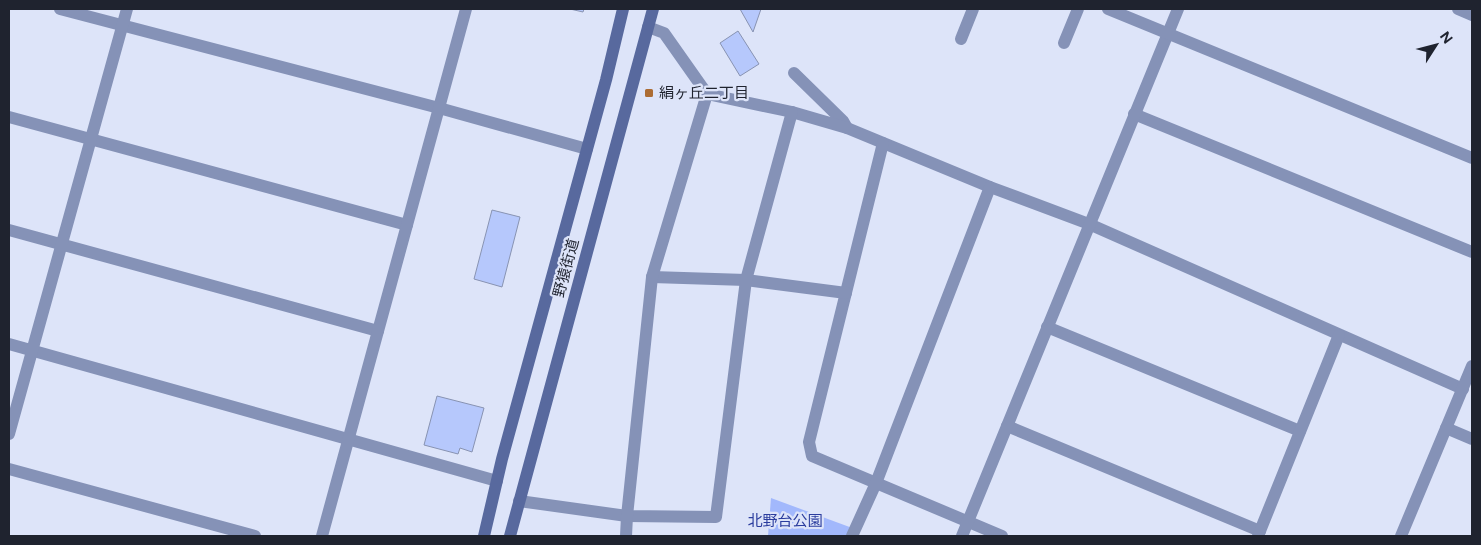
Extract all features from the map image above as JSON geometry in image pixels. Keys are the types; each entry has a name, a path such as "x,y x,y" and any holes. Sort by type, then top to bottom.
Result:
{"main road":[{"name":"野猿街道","path":"484,536 623,9"},
{"name":"野猿街道","path":"510,536 653,9"}],"street":[{"path":"60,9 439,108 587,149"},
{"path":"9,434 127,9"},
{"path":"322,536 466,9"},
{"path":"961,39 973,9"},
{"path":"1064,43 1078,9"},
{"path":"1108,9 1472,158"},
{"path":"962,536 1178,9"},
{"path":"1458,9 1472,15"},
{"path":"648,26 664,33 706,94 792,112 847,128 990,187 1089,224 1463,389"},
{"path":"794,74 844,121 847,128"},
{"path":"626,536 652,277 706,94"},
{"path":"519,501 627,516 716,517 746,280 792,112"},
{"path":"1134,114 1472,252"},
{"path":"9,116 407,225"},
{"path":"883,143 808,442 812,456 1002,536"},
{"path":"852,536 876,483 990,187"},
{"path":"9,230 378,331"},
{"path":"652,277 746,280 846,293"},
{"path":"1047,327 1300,431"},
{"path":"1007,426 1259,533 1339,335"},
{"path":"9,344 497,481"},
{"path":"1401,536 1472,366"},
{"path":"1446,428 1472,439"},
{"path":"9,469 255,536"}],"green space":[{"name":"北野台公園","path":"771,498 855,529 852,536 768,536"}],"building":[{"path":"570,9 584,9 583,12"},
{"path":"740,9 761,9 753,32"},
{"path":"738,31 759,64 740,76 720,43"},
{"path":"492,210 520,217 502,287 474,279"},
{"path":"437,396 484,408 472,452 460,448 458,454 424,445"}],"place":[{"name":"絹ヶ丘二丁目","path":"649,93"}]}
